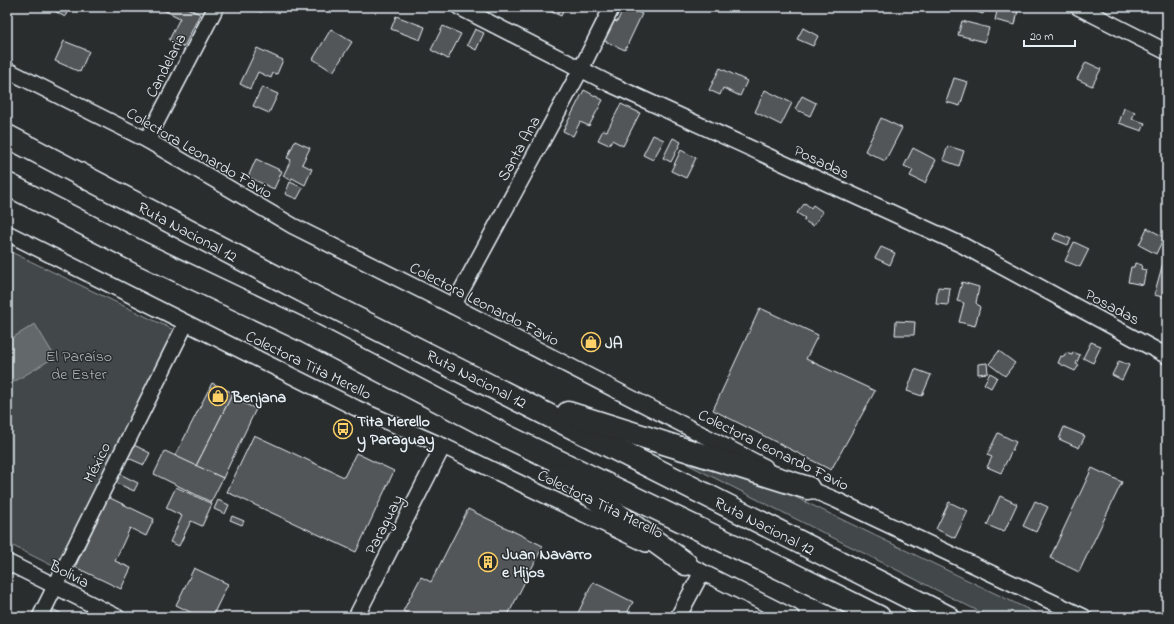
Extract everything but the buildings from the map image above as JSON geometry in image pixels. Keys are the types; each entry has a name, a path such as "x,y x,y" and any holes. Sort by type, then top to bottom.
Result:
{"highway":[{"name":"Ruta Nacional 12","path":"7,136 320,300 509,394 948,617"},
{"name":"Ruta Nacional 12","path":"7,184 143,254 301,329 508,437 880,617"},
{"path":"509,394 808,488"},
{"path":"508,437 694,568"}],"street":[{"name":"Candelaria","path":"147,140 216,7"},
{"name":"Posadas","path":"459,7 610,84 962,245 1167,356"},
{"name":"Santa Ana","path":"453,306 581,69 612,7"},
{"path":"1080,7 1167,52"},
{"name":"Colectora Leonardo Favio","path":"7,70 147,140 293,226 453,306 808,488 1084,617"},
{"name":"Colectora Tita Merello","path":"7,233 356,408 443,446 792,617"},
{"name":"México","path":"40,617 186,323"},
{"name":"Paraguay","path":"356,617 443,446"},
{"name":"Bolivia","path":"7,562 117,617"},
{"path":"678,617 694,568"}],"green space":[{"name":"El Paraíso de Ester","path":"7,250 174,330 59,569 7,543"},
{"path":"687,464 764,482 1044,617 990,617"}],"shaded area":[{"path":"35,324 55,357 7,386 7,341"}],"place":[{"name":"JA","path":"591,342"},
{"name":"Benjana","path":"218,396"},
{"name":"Tita Merello y Paraguay","path":"343,429"},
{"name":"Juan Navarro e Hijos","path":"488,562"}]}
